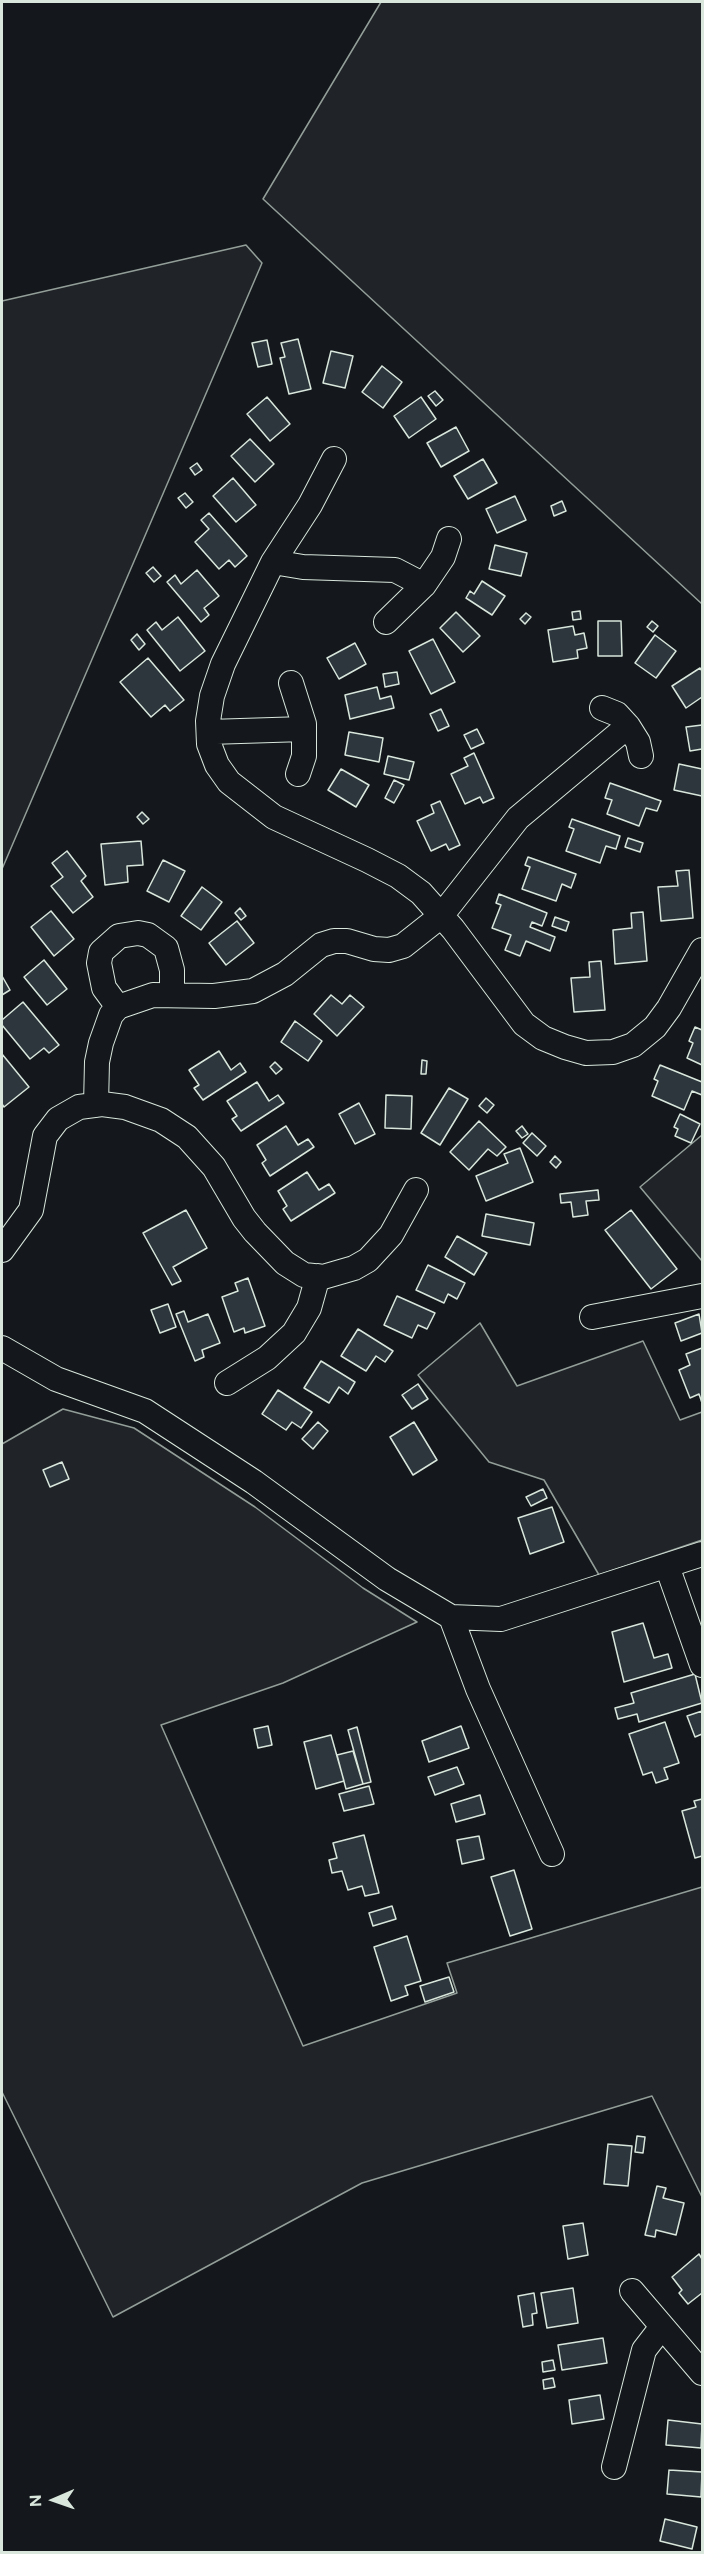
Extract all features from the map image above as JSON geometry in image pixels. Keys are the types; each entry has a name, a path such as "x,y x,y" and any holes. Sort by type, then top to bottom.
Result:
{"street":[{"path":"334,459 309,505 273,562 223,664 212,696 209,744 217,765 229,782 274,817 398,876 421,893 524,1024 543,1038 586,1053 613,1052 633,1045 655,1027 674,1001 702,950"},
{"path":"386,622 424,585 443,557 449,539"},
{"path":"273,562 303,567 394,570 424,585"},
{"path":"291,683 304,729 304,756 298,774"},
{"path":"602,708 617,714 628,726 638,742 641,756"},
{"path":"96,1105 97,1062 101,1043 111,1015 118,1007 137,998 172,993 214,996 254,991 285,974 321,945 334,941 347,941 374,949 389,950 403,946 417,938 441,916 518,818 628,726"},
{"path":"209,732 304,729"},
{"path":"118,1007 104,988 99,963 101,952 119,936 138,933 148,935 166,948 172,970 172,993"},
{"path":"2,1250 31,1210 45,1136 58,1119 79,1107 96,1105 125,1107 148,1114 187,1137 214,1167 244,1218 270,1249 285,1263 304,1275 318,1276 354,1268 381,1248 391,1235 416,1190"},
{"path":"227,1383 267,1358 294,1333 309,1308 318,1276"},
{"path":"592,1317 702,1296"},
{"path":"2,1348 56,1379 145,1411 254,1482 387,1579 451,1617 501,1619 702,1554"},
{"path":"667,1566 702,1665"},
{"path":"451,1617 478,1689 552,1854"},
{"path":"632,2291 661,2328 702,2373"},
{"path":"614,2467 644,2350 661,2328"}],"shaded area":[{"path":"381,2 702,2 702,604 263,199"},
{"path":"246,245 262,263 2,869 2,301"},
{"path":"702,1135 702,1261 640,1187"},
{"path":"480,1323 517,1386 643,1341 680,1420 702,1412 702,1540 599,1575 544,1480 489,1462 418,1375"},
{"path":"63,1409 134,1428 255,1507 363,1588 417,1622 283,1683 161,1725 303,2046 457,1993 447,1963 702,1887 702,2197 652,2096 362,2183 113,2317 2,2092 2,1444"}],"building":[{"path":"298,339 311,389 289,394 280,358 285,357 281,343"},
{"path":"267,340 272,364 258,367 252,343"},
{"path":"331,351 353,356 345,388 323,383"},
{"path":"382,366 402,382 383,408 362,392"},
{"path":"435,391 443,400 436,406 428,396"},
{"path":"267,397 290,424 270,441 247,414"},
{"path":"421,397 436,419 409,438 394,416"},
{"path":"456,427 469,451 441,467 427,443"},
{"path":"250,439 274,464 255,482 231,456"},
{"path":"483,459 497,483 468,499 454,476"},
{"path":"197,463 202,470 195,475 190,468"},
{"path":"233,478 256,505 236,522 213,496"},
{"path":"185,493 193,502 186,508 178,498"},
{"path":"515,496 526,520 497,533 486,509"},
{"path":"562,501 566,511 554,516 551,506"},
{"path":"209,513 247,556 235,567 229,560 219,569 195,542 209,529 201,520"},
{"path":"495,545 527,553 521,576 489,569"},
{"path":"153,567 161,576 154,582 146,573"},
{"path":"197,570 219,596 204,608 209,615 201,622 167,582 175,575 181,584"},
{"path":"482,581 505,596 492,615 466,598 470,591 474,594"},
{"path":"580,611 581,619 573,620 572,612"},
{"path":"456,612 480,636 463,652 440,628"},
{"path":"526,613 531,617 525,624 520,619"},
{"path":"178,617 205,651 180,671 147,630 156,622 162,630"},
{"path":"598,621 621,621 622,656 598,656"},
{"path":"652,621 658,626 653,632 647,627"},
{"path":"573,626 575,635 584,633 587,648 577,650 578,658 553,662 548,630"},
{"path":"137,634 145,644 139,650 131,640"},
{"path":"655,635 676,651 656,678 635,663"},
{"path":"433,639 455,682 431,694 409,651"},
{"path":"355,643 366,664 339,679 327,658"},
{"path":"148,658 184,700 170,711 165,705 151,717 120,682"},
{"path":"700,668 702,697 686,708 672,686"},
{"path":"397,672 399,684 385,687 383,674"},
{"path":"377,687 380,699 391,696 394,708 350,719 345,695"},
{"path":"441,709 449,726 438,731 430,714"},
{"path":"702,725 702,749 690,751 686,727"},
{"path":"477,729 484,743 471,749 464,735"},
{"path":"349,732 383,738 379,762 345,755"},
{"path":"474,753 494,798 483,803 480,797 465,804 451,774 468,766 464,758"},
{"path":"388,756 414,762 409,780 384,774"},
{"path":"679,764 702,769 702,796 674,790"},
{"path":"341,769 369,785 356,807 328,790"},
{"path":"394,780 404,785 394,803 385,798"},
{"path":"610,783 661,801 657,811 646,808 639,826 607,814 612,800 605,798"},
{"path":"440,801 460,845 449,850 446,844 431,851 417,821 434,813 431,805"},
{"path":"142,812 149,819 143,824 137,817"},
{"path":"572,819 620,836 616,849 606,846 600,863 566,851 574,829 569,827"},
{"path":"628,838 643,843 640,852 625,847"},
{"path":"141,841 143,865 127,866 128,882 105,885 101,844"},
{"path":"67,851 86,876 81,881 93,897 73,913 51,886 63,877 52,863"},
{"path":"528,857 576,874 571,888 562,884 556,901 522,889 530,867 525,865"},
{"path":"163,860 185,871 169,902 147,891"},
{"path":"689,870 693,918 661,921 658,887 678,886 676,871"},
{"path":"202,887 222,902 201,930 181,916"},
{"path":"499,894 547,913 542,926 532,922 530,927 555,937 550,951 526,941 520,956 505,950 511,935 492,928 501,905 496,903"},
{"path":"240,908 246,916 241,920 235,913"},
{"path":"51,911 74,939 54,956 31,927"},
{"path":"643,912 647,961 615,964 613,930 632,928 631,913"},
{"path":"555,917 569,922 566,931 552,926"},
{"path":"237,921 254,943 226,965 209,943"},
{"path":"44,960 67,989 47,1005 24,977"},
{"path":"601,961 605,1010 574,1012 571,978 590,977 589,962"},
{"path":"2,976 10,990 2,995"},
{"path":"331,995 342,1004 350,995 364,1007 337,1036 314,1014"},
{"path":"23,1002 59,1045 49,1053 44,1048 30,1059 2,1025 2,1020"},
{"path":"295,1021 322,1041 308,1061 281,1042"},
{"path":"695,1027 702,1030 702,1065 687,1058 693,1043 689,1041"},
{"path":"219,1051 231,1070 240,1063 246,1072 203,1100 194,1088 199,1085 189,1070"},
{"path":"2,1054 29,1087 4,1107 2,1104"},
{"path":"422,1060 427,1061 426,1074 421,1074"},
{"path":"275,1062 282,1069 276,1074 270,1067"},
{"path":"660,1065 702,1082 702,1095 692,1091 684,1110 652,1096 658,1081 654,1079"},
{"path":"257,1082 269,1101 278,1095 284,1103 241,1131 232,1119 237,1116 227,1101"},
{"path":"449,1088 468,1099 440,1145 421,1133"},
{"path":"386,1095 412,1096 411,1129 385,1128"},
{"path":"486,1098 494,1105 487,1113 479,1106"},
{"path":"359,1103 375,1134 355,1144 339,1114"},
{"path":"680,1114 700,1124 691,1143 675,1136 678,1129 674,1127"},
{"path":"479,1121 506,1147 497,1156 488,1149 469,1170 450,1152"},
{"path":"286,1126 298,1145 308,1139 314,1147 270,1176 262,1163 266,1160 257,1145"},
{"path":"522,1126 528,1134 522,1138 516,1131"},
{"path":"532,1133 546,1146 537,1156 523,1143"},
{"path":"520,1148 533,1182 486,1201 476,1176 508,1163 504,1154"},
{"path":"555,1156 561,1162 556,1168 550,1162"},
{"path":"307,1172 319,1190 329,1184 335,1193 291,1221 283,1209 287,1206 278,1191"},
{"path":"598,1190 599,1200 586,1201 588,1215 573,1217 571,1202 561,1203 560,1194"},
{"path":"186,1210 207,1248 173,1267 181,1281 172,1285 143,1233"},
{"path":"631,1210 677,1269 651,1289 605,1230"},
{"path":"486,1214 534,1223 530,1245 482,1236"},
{"path":"457,1236 487,1253 474,1275 445,1257"},
{"path":"428,1265 465,1283 457,1299 448,1294 444,1303 416,1290"},
{"path":"248,1278 265,1326 245,1333 244,1328 234,1332 222,1297 238,1291 235,1283"},
{"path":"397,1296 435,1313 427,1329 418,1325 412,1338 384,1325"},
{"path":"168,1304 176,1327 160,1333 151,1310"},
{"path":"184,1311 188,1322 208,1314 220,1343 202,1350 204,1357 195,1361 176,1314"},
{"path":"699,1314 702,1333 681,1341 675,1323"},
{"path":"358,1329 393,1351 385,1362 376,1356 366,1371 341,1356"},
{"path":"702,1348 702,1403 699,1394 690,1398 679,1370 690,1365 686,1354"},
{"path":"321,1361 355,1382 348,1394 339,1387 329,1403 304,1388"},
{"path":"418,1384 428,1399 412,1409 402,1395"},
{"path":"278,1390 312,1412 301,1428 292,1422 286,1430 262,1414"},
{"path":"318,1422 328,1431 313,1449 302,1439"},
{"path":"414,1422 437,1460 413,1475 390,1437"},
{"path":"62,1462 69,1479 50,1487 43,1470"},
{"path":"543,1489 547,1498 531,1506 526,1497"},
{"path":"552,1507 564,1542 530,1554 518,1518"},
{"path":"643,1623 654,1658 668,1654 672,1668 624,1682 612,1632"},
{"path":"695,1674 702,1703 639,1722 637,1714 618,1719 615,1708 634,1703 631,1693"},
{"path":"702,1711 702,1734 695,1737 687,1716"},
{"path":"665,1722 679,1763 664,1768 668,1779 656,1783 652,1772 643,1775 629,1734"},
{"path":"268,1726 272,1745 258,1748 254,1729"},
{"path":"461,1726 469,1748 429,1762 422,1741"},
{"path":"357,1727 371,1782 363,1784 348,1730"},
{"path":"331,1735 344,1781 316,1789 304,1742"},
{"path":"353,1751 363,1784 346,1789 337,1755"},
{"path":"457,1767 464,1784 435,1795 428,1777"},
{"path":"369,1786 374,1804 344,1811 339,1794"},
{"path":"480,1795 485,1814 456,1822 451,1804"},
{"path":"702,1799 702,1856 695,1858 682,1811 696,1807 694,1801"},
{"path":"364,1835 379,1893 365,1896 362,1886 348,1890 342,1871 332,1873 329,1860 337,1858 333,1843"},
{"path":"479,1836 484,1859 462,1864 457,1840"},
{"path":"514,1870 532,1929 510,1936 491,1877"},
{"path":"392,1906 396,1919 373,1926 369,1913"},
{"path":"407,1936 421,1981 405,1986 408,1995 391,2001 374,1947"},
{"path":"449,1977 454,1992 425,2002 420,1986"},
{"path":"637,2136 645,2137 643,2153 635,2152"},
{"path":"608,2144 632,2146 628,2186 604,2184"},
{"path":"657,2186 666,2188 663,2198 684,2203 676,2235 656,2230 655,2237 645,2235"},
{"path":"583,2223 588,2255 568,2259 563,2226"},
{"path":"699,2254 702,2259 702,2293 688,2304 679,2293 682,2290 672,2277"},
{"path":"573,2288 578,2323 547,2328 541,2293"},
{"path":"534,2293 537,2313 532,2314 533,2325 523,2327 518,2296"},
{"path":"603,2338 607,2363 562,2370 558,2345"},
{"path":"553,2360 555,2370 543,2372 542,2362"},
{"path":"553,2378 555,2387 544,2389 543,2380"},
{"path":"600,2395 604,2419 572,2424 569,2400"},
{"path":"668,2420 702,2424 701,2448 666,2445"},
{"path":"669,2470 702,2472 701,2497 667,2494"},
{"path":"665,2519 697,2527 692,2549 660,2541"}]}
